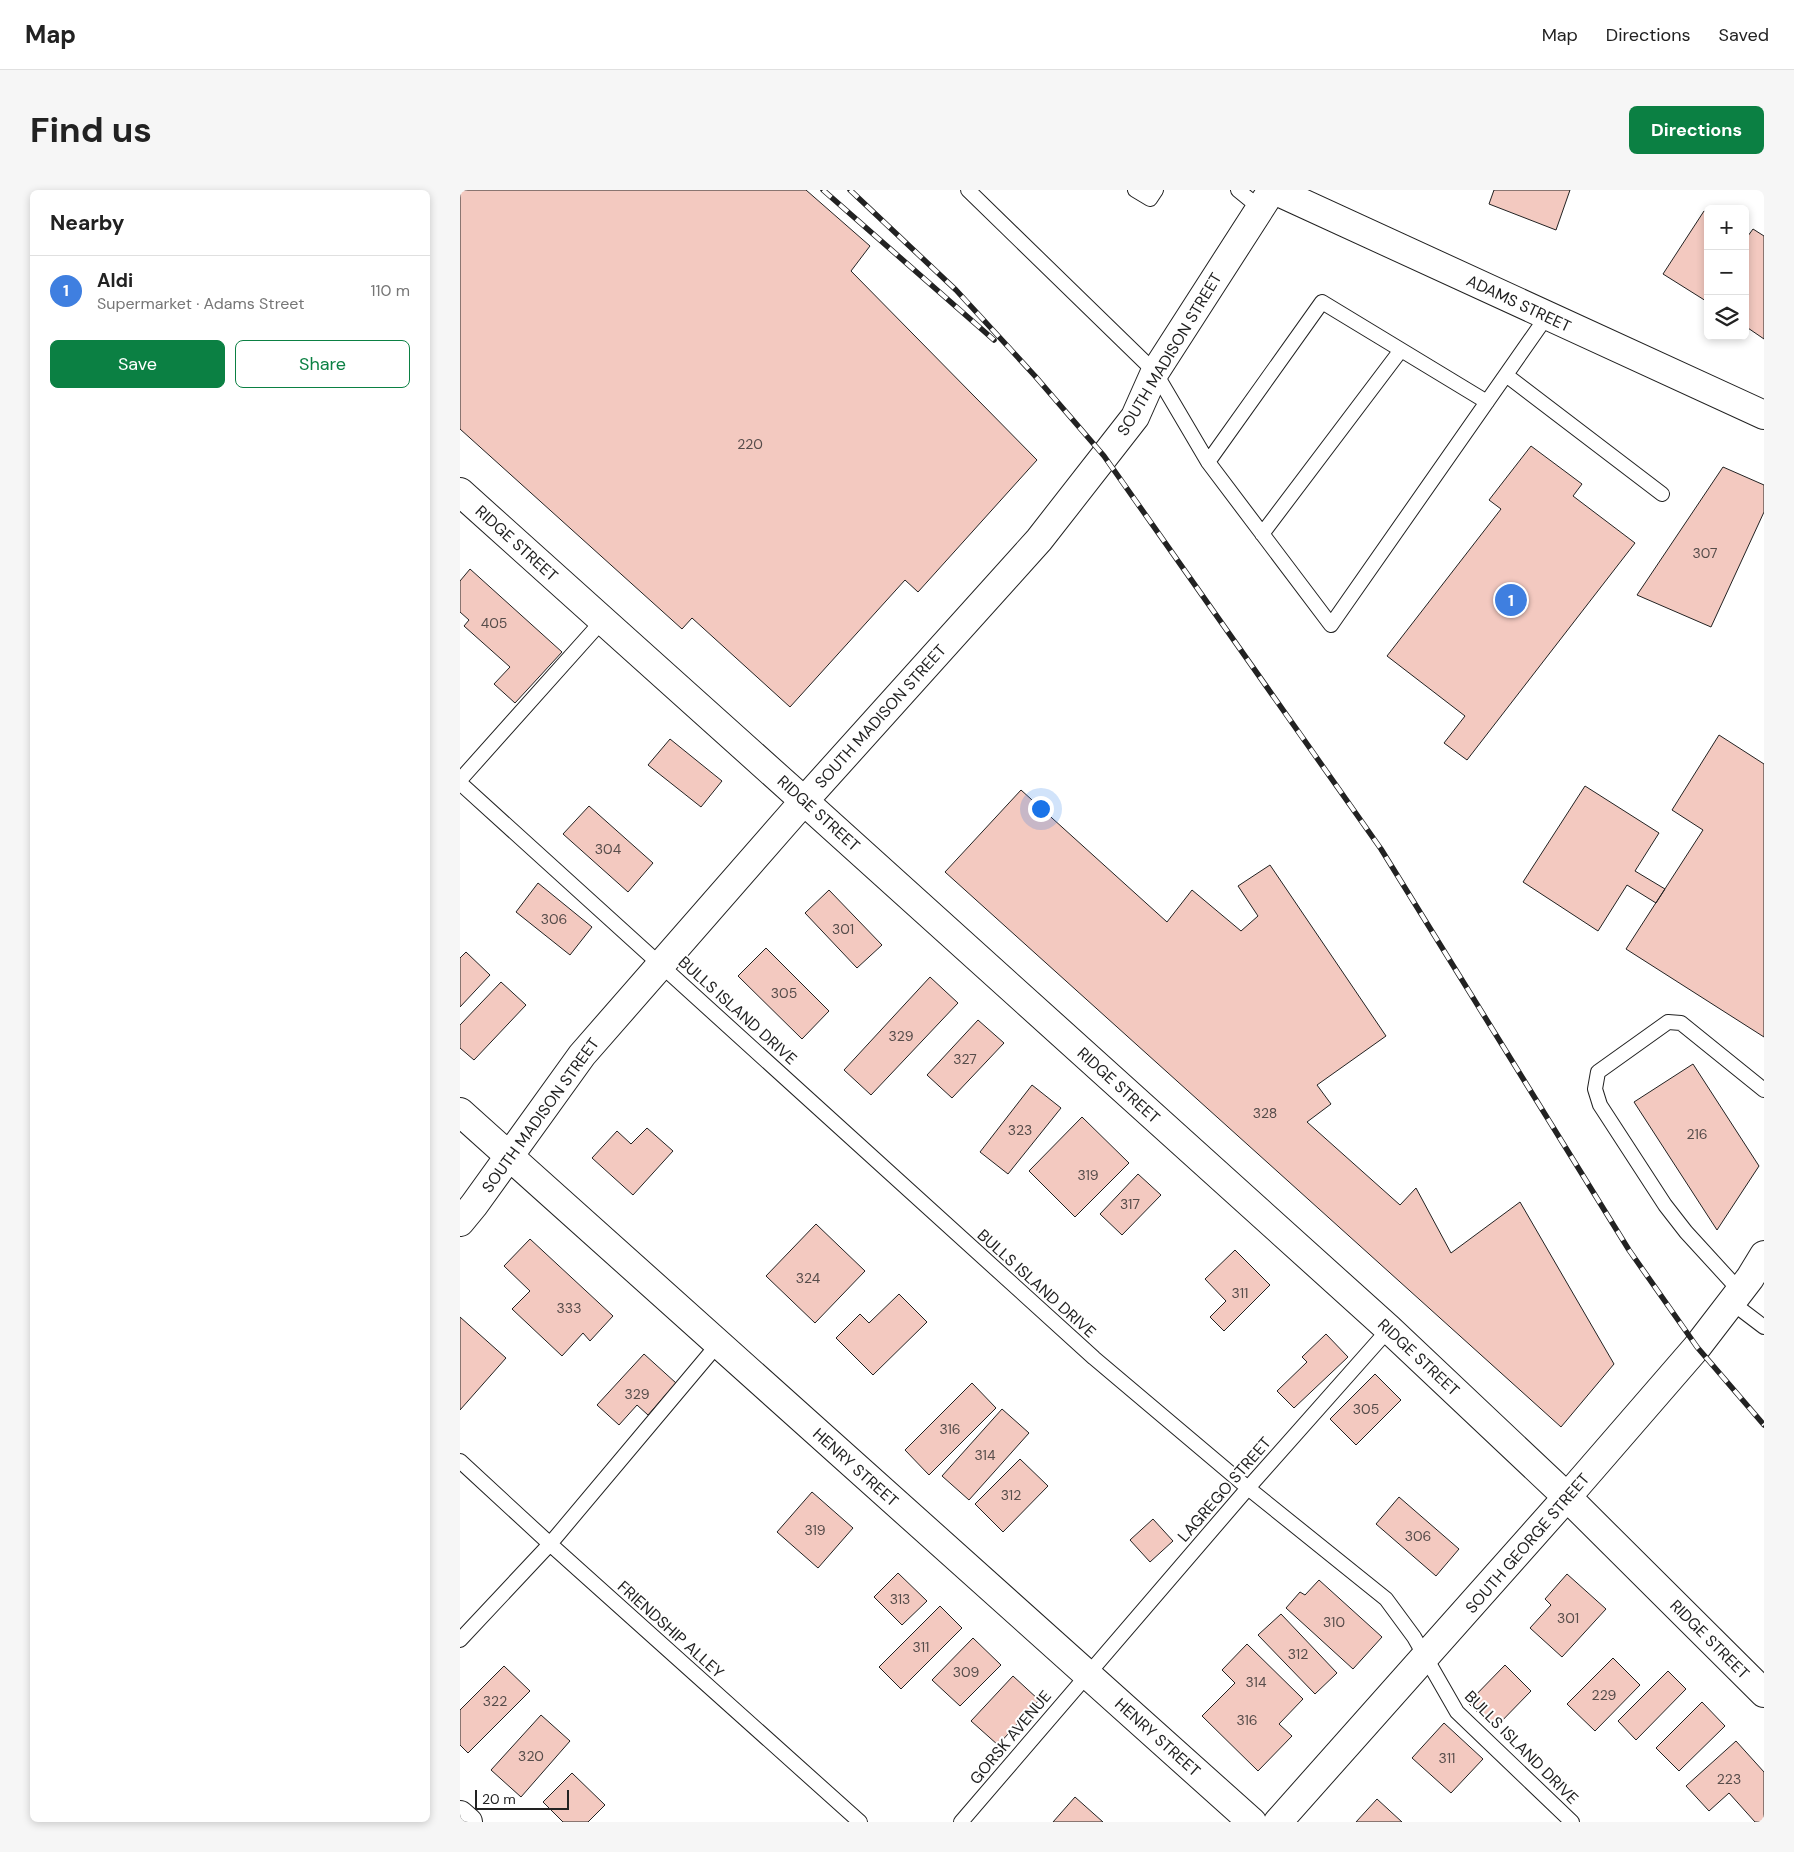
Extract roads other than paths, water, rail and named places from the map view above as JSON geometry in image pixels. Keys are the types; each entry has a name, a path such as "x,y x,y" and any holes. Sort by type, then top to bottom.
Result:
{"street":[{"name":"SOUTH MADISON STREET","path":"460,1222 582,1055 804,801 1039,540 1135,417 1155,372 1269,196"},
{"name":"ADAMS STREET","path":"1269,196 1546,316 1764,415"},
{"name":"RIDGE STREET","path":"460,492 1389,1329 1567,1497 1764,1693"},
{"name":"HENRY STREET","path":"460,1112 1252,1822"},
{"name":"SOUTH GEORGE STREET","path":"1278,1822 1425,1658 1697,1347 1764,1255"},
{"path":"460,1815 468,1822"}],"lane":[{"path":"968,190 1155,372 1208,462 1331,625 1546,316"},
{"path":"1135,190 1150,199 1156,190"},
{"path":"1238,190 1269,196"},
{"path":"1208,462 1322,302 1487,402"},
{"path":"1262,534 1401,350"},
{"path":"1506,375 1662,494"},
{"path":"460,781 603,620"},
{"name":"BULLS ISLAND DRIVE","path":"460,781 1094,1358 1248,1488 1386,1599 1414,1637 1457,1712 1572,1822"},
{"path":"1764,1090 1681,1023 1668,1022 1598,1072 1595,1090 1600,1105 1665,1205 1735,1297 1764,1327"},
{"name":"LAGREGO STREET","path":"1087,1674 1389,1329"},
{"path":"460,1640 550,1544 718,1344"},
{"name":"FRIENDSHIP ALLEY","path":"460,1461 860,1822"},
{"name":"GORSK AVENUE","path":"961,1822 1087,1674"}],"railway":[{"path":"823,190 994,340"},
{"path":"850,190 956,290 1035,376 1104,456 1381,849 1629,1250 1697,1347 1764,1425"}],"place":[{"name":"Aldi","path":"1511,600"}]}
